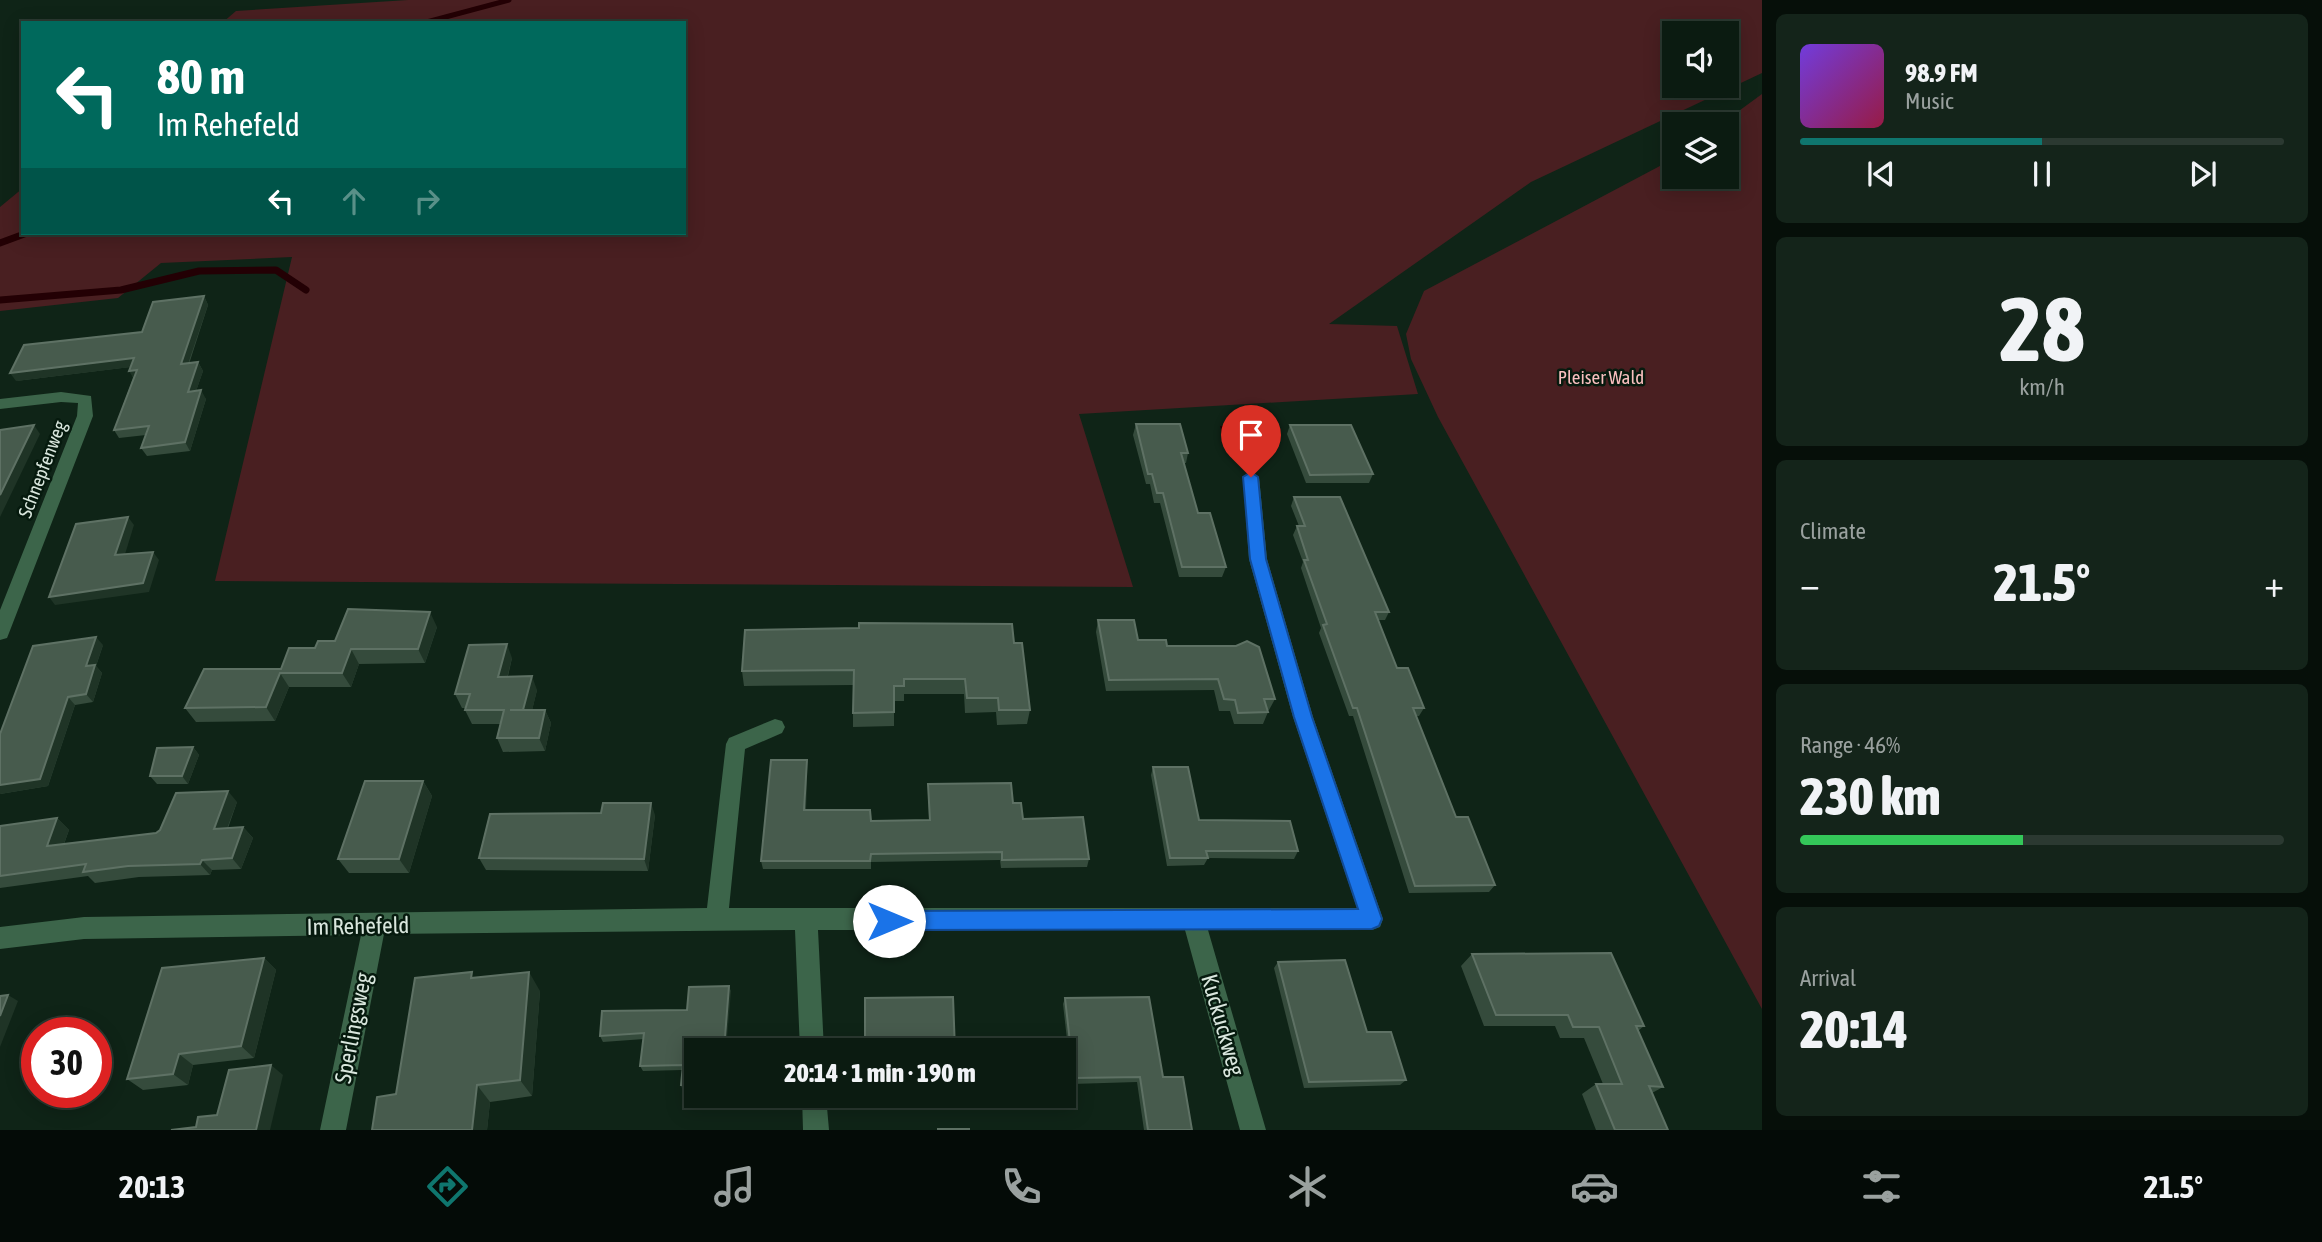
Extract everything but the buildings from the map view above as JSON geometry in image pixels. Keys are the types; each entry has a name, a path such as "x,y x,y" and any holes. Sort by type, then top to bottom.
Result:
{"street":[{"name":"Schnepfenweg","path":"0,404 61,397 86,399 85,416 0,633"},
{"name":"Im Rehefeld","path":"0,938 84,928 374,926 717,919 1372,919 1303,717 1258,559 1251,477"},
{"path":"717,919 736,744 775,727"},
{"name":"Kuckuckweg","path":"1194,920 1253,1130"},
{"path":"806,921 811,1038"},
{"name":"Sperlingsweg","path":"333,1130 374,926"},
{"path":"815,1108 816,1130"}],"green space":[{"path":"408,0 1762,0 1762,73 1739,84 1739,21 1662,21 1662,98 1709,98 1679,112 1662,112 1662,120 1531,182 1329,324 1397,326 1418,394 1079,414 1133,587 215,581 292,257 161,263 118,298 0,311 0,207 21,190 21,235 686,235 686,21 224,21 236,11"},
{"name":"Pleiser Wald","path":"1762,94 1762,1009 1438,417 1411,359 1406,334 1424,291 1662,165 1662,189 1739,189 1737,112"}],"shaded area":[{"path":"1220,426 1238,426 1246,452 1228,452"}],"waterway":[{"path":"430,21 509,0"},
{"path":"0,243 22,235"},
{"path":"0,300 121,290 199,271 276,270 306,290"}],"route":[{"path":"889,921 1372,919 1303,717 1258,559 1251,477"}]}
